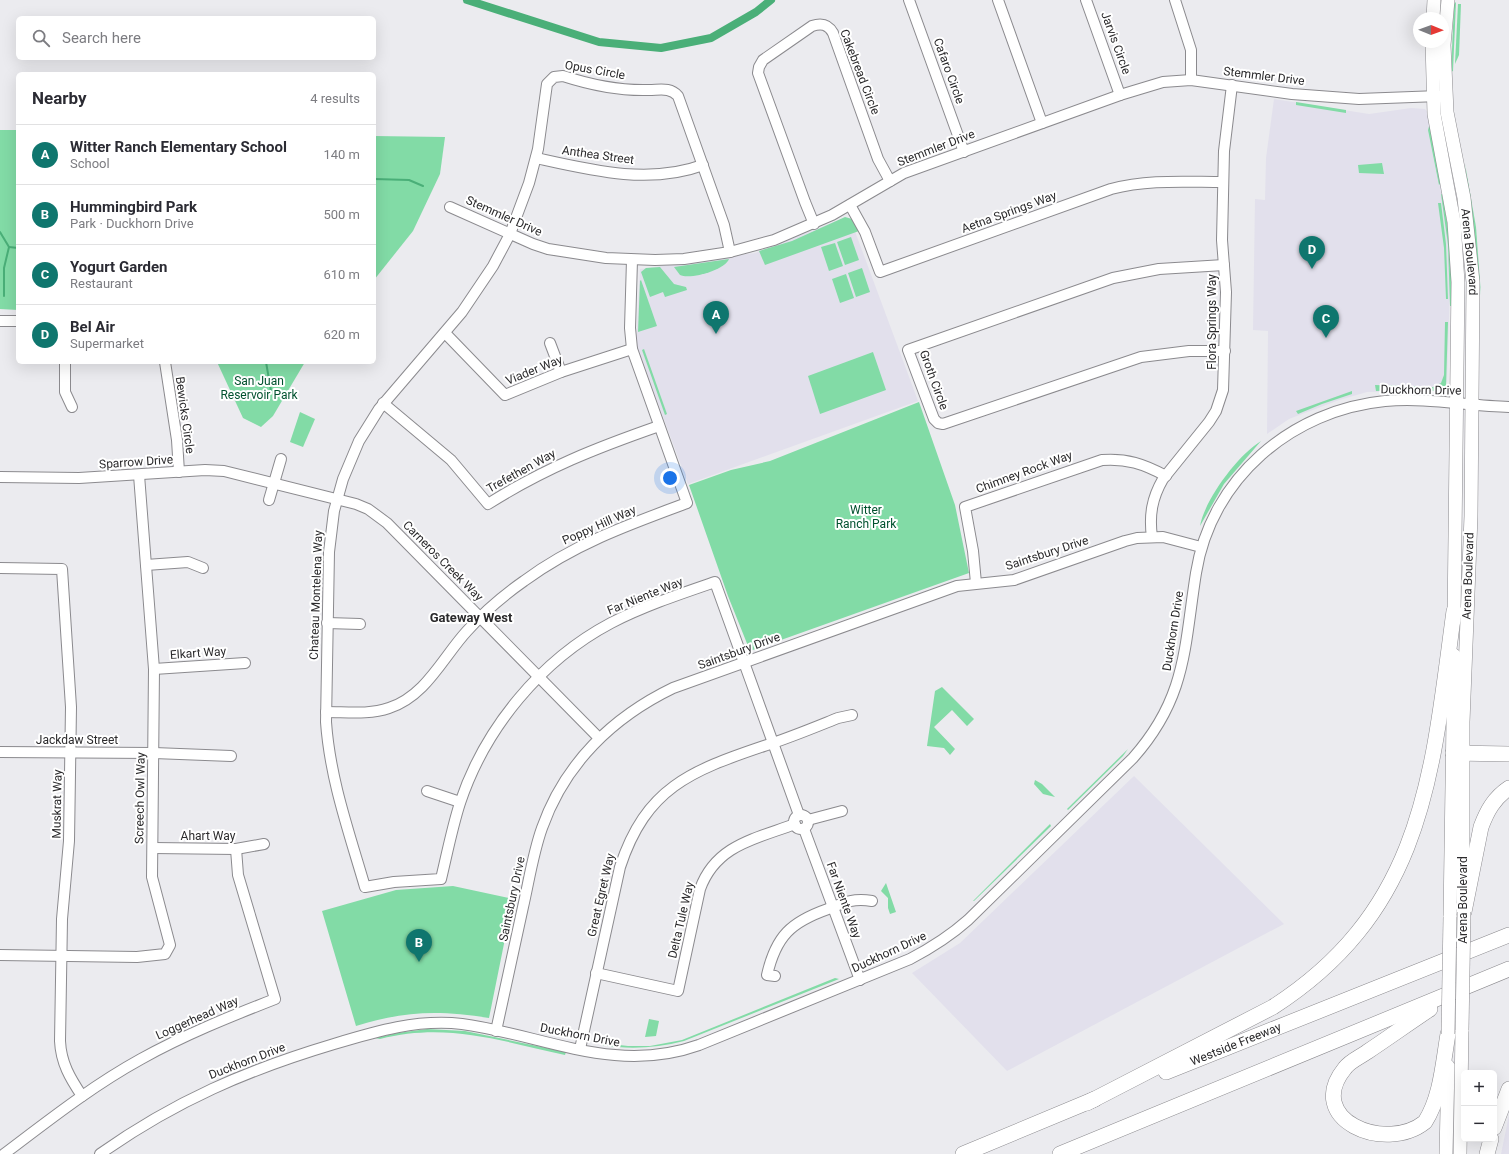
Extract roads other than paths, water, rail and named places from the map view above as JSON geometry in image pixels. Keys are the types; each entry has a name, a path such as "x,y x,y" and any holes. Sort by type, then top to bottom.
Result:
{"highway":[{"path":"1086,1103 1289,997 1338,955 1375,909 1401,864 1423,802 1439,722 1454,611"},
{"path":"1458,753 1509,754"},
{"path":"1457,914 1486,814 1492,804 1509,788"},
{"path":"1456,957 1509,927"},
{"name":"Westside Freeway","path":"963,1154 1086,1103 1509,935"},
{"path":"1060,1154 1509,969"},
{"path":"1455,1032 1432,1108 1425,1122 1412,1137 1395,1146 1382,1148 1367,1145 1352,1136 1340,1123 1334,1108 1335,1084 1345,1067 1456,992"},
{"path":"1497,1120 1509,1088"},
{"path":"1487,1154 1489,1142"}],"main road":[{"path":"1433,12 1434,0"},
{"name":"Arena Boulevard","path":"1448,0 1440,96 1440,152 1451,204 1457,252 1458,312 1454,611 1458,753"},
{"name":"Arena Boulevard","path":"1433,48 1440,96 1448,124 1464,198 1473,282 1472,404 1458,753 1455,1032 1446,1154"},
{"name":"Arena Boulevard","path":"1455,1032 1460,1154"}],"street":[{"name":"Cafaro Circle","path":"909,0 964,152"},
{"path":"998,0 1042,123"},
{"name":"Jarvis Circle","path":"1086,0 1120,95"},
{"path":"1175,0 1191,50 1191,80"},
{"name":"Cakebread Circle","path":"814,224 758,73 763,60 812,26 821,24 826,25 832,33 878,159 890,181"},
{"name":"Opus Circle","path":"510,234 520,209 536,158 546,88 550,80 558,76 613,88 672,91 678,96 724,225 730,252"},
{"name":"Stemmler Drive","path":"450,206 510,234 548,249 578,255 632,260 684,259 730,252 774,240 814,224 850,205 904,173 1120,95 1163,82 1191,80 1292,94 1359,99 1440,96"},
{"name":"Flora Springs Way","path":"1152,537 1150,521 1153,499 1166,476 1216,411 1223,390 1226,292 1222,240 1223,182 1224,151 1232,86"},
{"name":"Anthea Street","path":"536,158 584,169 634,174 678,172 703,165"},
{"name":"Aetna Springs Way","path":"850,205 865,232 880,272 1118,187 1157,182 1223,182"},
{"name":"Chateau Montelena Way","path":"365,887 334,782 327,746 328,552 337,499 342,479 357,446 383,403 444,333 479,289 510,234"},
{"name":"Poppy Hill Way","path":"326,712 367,712 380,710 408,699 427,681 449,652 480,618 523,581 571,550 622,527 687,503 632,349 630,328 632,260"},
{"name":"Groth Circle","path":"1224,266 1159,269 1113,278 908,350 934,419 938,423 943,424 1141,357 1189,351 1225,351"},
{"path":"0,321 16,321"},
{"name":"Viader Way","path":"444,333 505,395 561,372 632,349"},
{"path":"550,344 561,372"},
{"path":"65,364 65,392 72,407"},
{"name":"Bewicks Circle","path":"165,364 179,472"},
{"name":"Duckhorn Drive","path":"100,1154 144,1124 191,1098 252,1071 290,1057 385,1029 406,1025 442,1023 463,1025 580,1049 627,1057 647,1057 680,1051 860,980 929,950 958,929 1142,747 1166,710 1180,675 1186,646 1201,547 1215,514 1233,484 1256,458 1287,435 1344,408 1392,401 1456,403 1509,407"},
{"name":"Trefethen Way","path":"383,403 451,460 488,504 515,487 568,460 659,426"},
{"path":"269,500 281,459"},
{"name":"Chimney Rock Way","path":"976,583 973,551 965,507 1102,460 1113,459 1135,462 1166,476"},
{"name":"Sparrow Drive","path":"0,477 79,478 224,471 273,483"},
{"name":"Screech Owl Way","path":"0,955 137,957 164,954 170,946 152,877 154,669 139,475"},
{"name":"Carneros Creek Way","path":"273,483 337,499 368,509 387,523 599,738"},
{"name":"Saintsbury Drive","path":"496,1031 542,828 550,809 570,773 599,738 630,712 673,688 957,586 1014,580 1125,541 1152,537 1175,539 1201,547"},
{"path":"146,565 188,562 203,568"},
{"name":"Muskrat Way","path":"0,568 62,568 71,707 69,840 62,919 60,1049 66,1070 82,1096"},
{"name":"Far Niente Way","path":"365,887 394,882 441,879 460,802 476,765 493,733 520,697 539,677 572,648 610,624 650,605 715,582 801,822 860,980"},
{"path":"327,624 360,624"},
{"name":"Elkart Way","path":"154,669 244,663"},
{"name":"Great Egret Way","path":"580,1049 620,867 626,846 637,826 651,808 667,790 685,778 725,760 838,718 852,715"},
{"name":"Jackdaw Street","path":"0,752 154,753 232,756"},
{"path":"427,791 460,802"},
{"path":"801,822 842,811"},
{"name":"Delta Tule Way","path":"596,973 678,991 700,889 710,869 722,855 736,846 801,822"},
{"name":"Ahart Way","path":"152,848 236,849 264,844"},
{"name":"Loggerhead Way","path":"4,1154 82,1096 165,1046 203,1028 275,999 238,874 236,849"},
{"path":"775,976 767,975 773,952 784,934 802,919 832,907 858,899 872,901"}],"waterway":[{"path":"467,0 599,42 661,48 711,38 756,12 771,0"},
{"path":"376,179 409,180 423,186"},
{"path":"0,232 9,247 4,268 4,296"},
{"path":"9,247 16,248"},
{"path":"266,364 271,391"}],"place":[{"name":"Bel Air","path":"1312,269"},
{"name":"Witter Ranch Elementary School","path":"716,334"},
{"name":"Yogurt Garden","path":"1326,338"},
{"name":"Hummingbird Park","path":"419,962"}],"district":[{"name":"Gateway West","path":"471,617"}],"park label":[{"name":"San Juan Reservoir Park","path":"259,388"},
{"name":"Witter Ranch Park","path":"866,517"}]}
